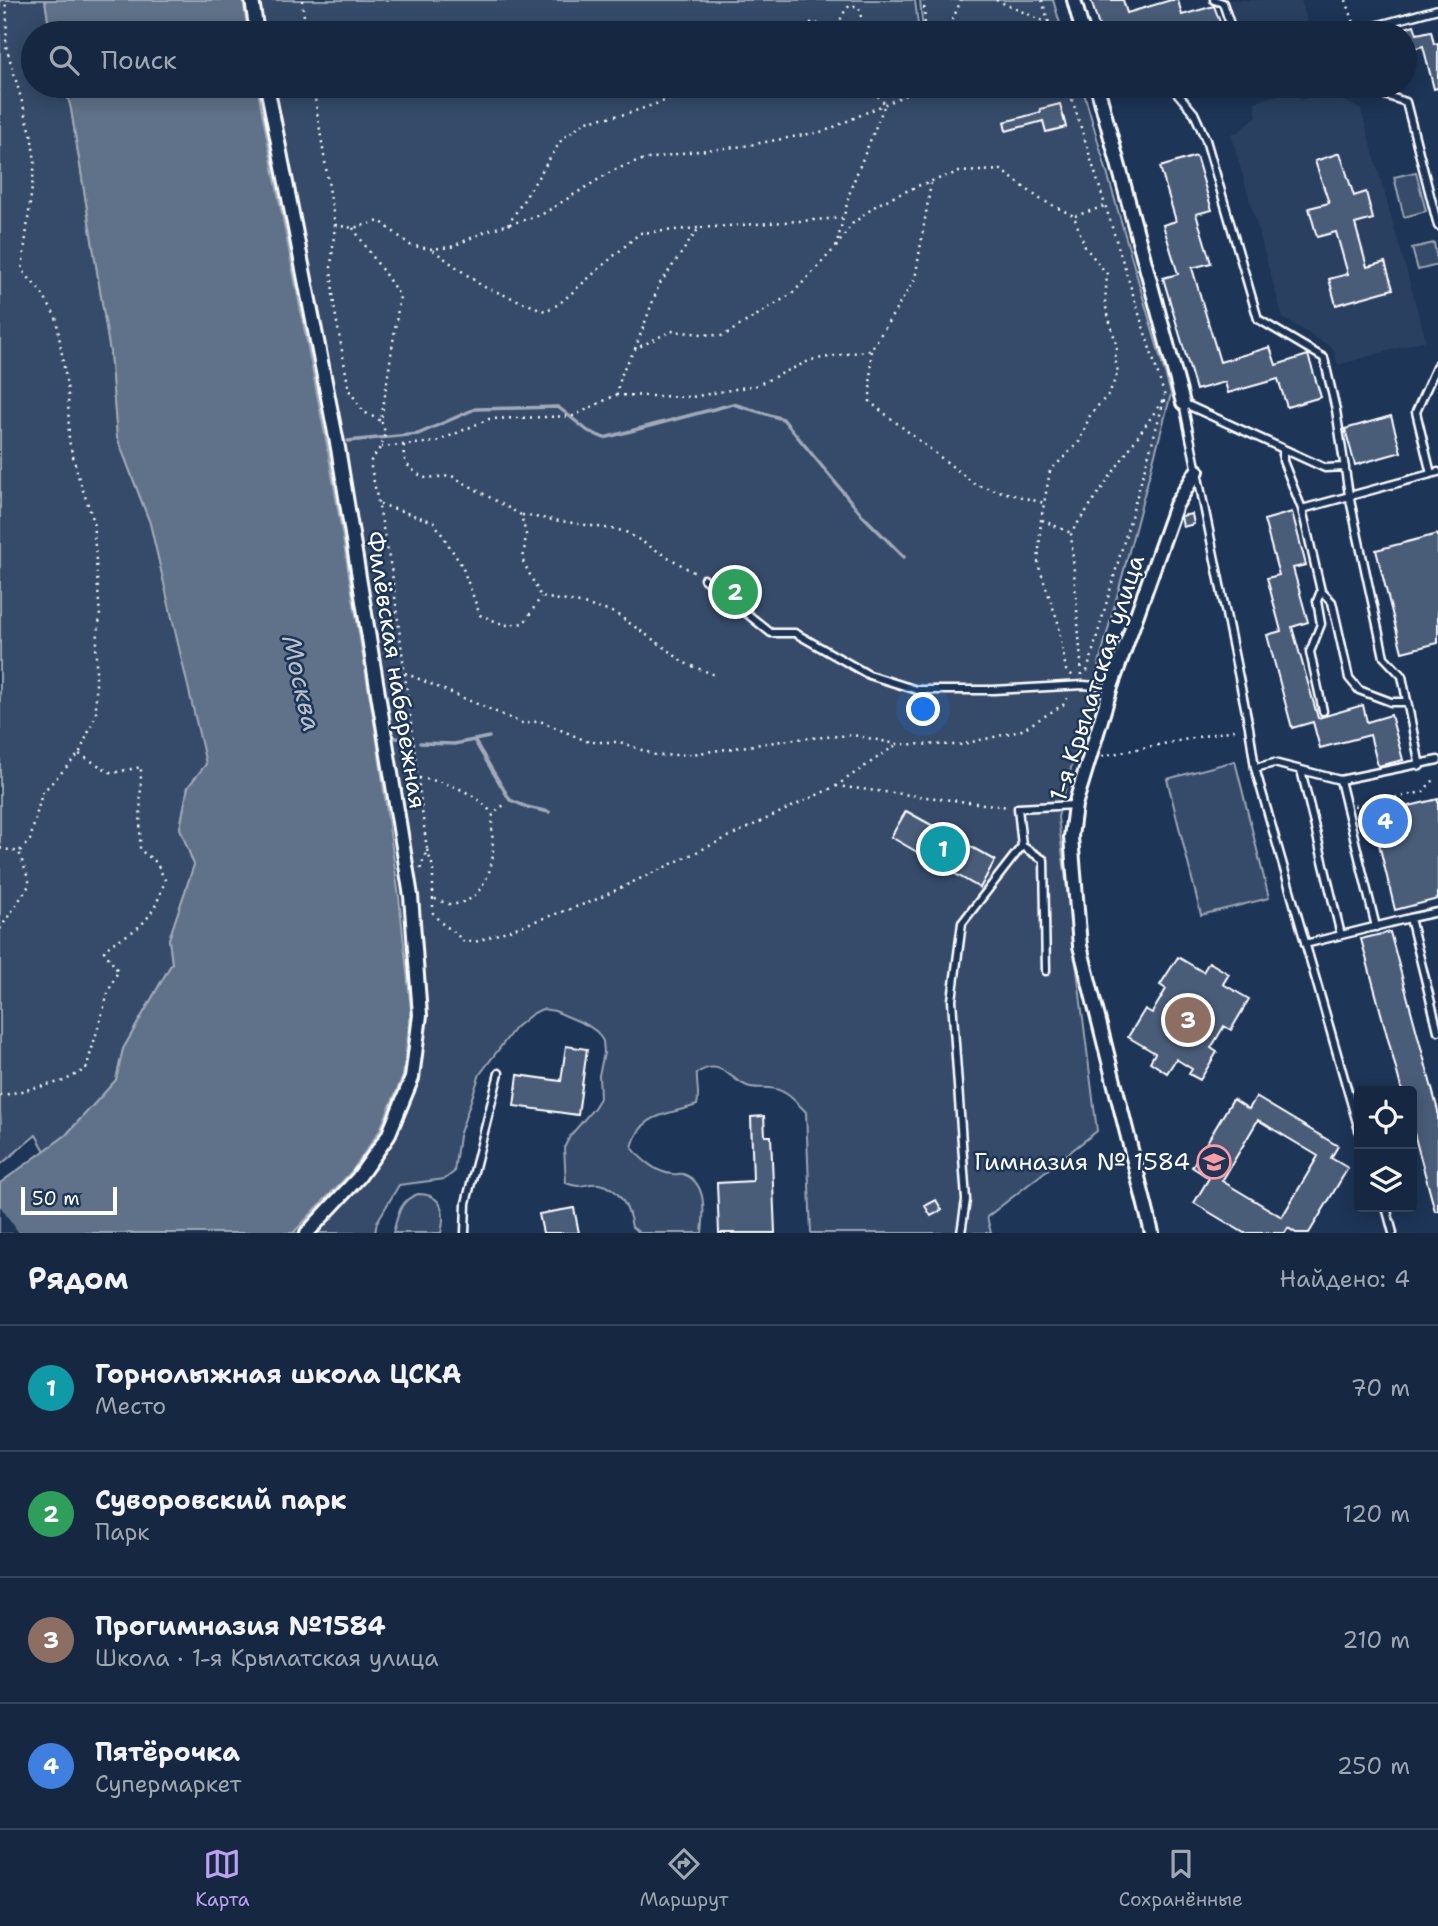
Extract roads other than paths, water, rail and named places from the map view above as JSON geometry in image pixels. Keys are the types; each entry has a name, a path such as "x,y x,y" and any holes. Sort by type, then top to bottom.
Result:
{"street":[{"path":"252,0 255,21"},
{"path":"1074,0 1080,21"},
{"name":"Филёвская набережная","path":"269,98 341,462 411,896 420,1015 412,1078 388,1136 358,1178 307,1233"},
{"path":"1100,98 1183,403"},
{"name":"1-я Крылатская улица","path":"1153,1233 1080,946 1071,837 1075,805 1111,687 1176,505 1197,471"}],"lane":[{"path":"1214,0 1223,3 1229,21"},
{"path":"1394,21 1438,9"},
{"path":"1180,98 1194,113 1206,140 1258,319 1324,358 1349,495 1384,657 1402,676 1420,766"},
{"path":"1394,98 1406,102 1438,226"},
{"path":"1301,509 1435,473 1416,412 1438,363"},
{"path":"1183,403 1325,468 1345,467"},
{"path":"1183,403 1255,768 1354,1113"},
{"path":"1283,449 1283,461 1301,509 1321,591 1332,602 1349,678 1359,690 1391,702 1407,702"},
{"path":"704,579 771,633 795,634 869,674 917,690 993,690 1083,685 1111,687"},
{"path":"1321,591 1317,601 1321,624 1310,652 1323,711"},
{"path":"1255,768 1274,763 1340,780 1420,766 1438,760"},
{"path":"1301,770 1341,935"},
{"path":"1340,780 1376,927"},
{"path":"961,1233 966,1200 952,1000 962,923 1022,846 1018,808 1075,805"},
{"path":"1022,846 1044,860 1045,971"},
{"path":"1305,944 1438,913"},
{"path":"1410,918 1438,1031"},
{"path":"465,1233 466,1203 499,1073"},
{"path":"1388,1212 1393,1233"}],"water":[{"path":"45,0 243,0 246,21 48,21"},
{"name":"Москва","path":"68,98 259,98 328,450 376,734 399,897 411,1010 403,1076 380,1130 352,1171 293,1233 0,1233 0,1183 66,1135 116,1080 123,1049 172,963 169,939 194,865 180,828 188,787 206,764 150,523 117,437 110,352"}],"waterway":[{"path":"348,441 418,434 475,409 558,407 588,431 604,438 733,404 783,419 862,515 904,557"},
{"path":"328,450 334,446"},
{"path":"391,737 407,740"},
{"path":"420,743 454,744 489,737"},
{"path":"474,740 510,800 549,812"}],"place":[{"name":"Суворовский парк","path":"735,592"},
{"name":"Пятёрочка","path":"1385,821"},
{"name":"Горнолыжная школа ЦСКА","path":"943,849"},
{"name":"Прогимназия №1584","path":"1188,1020"},
{"name":"Гимназия № 1584","path":"1214,1162"}]}
